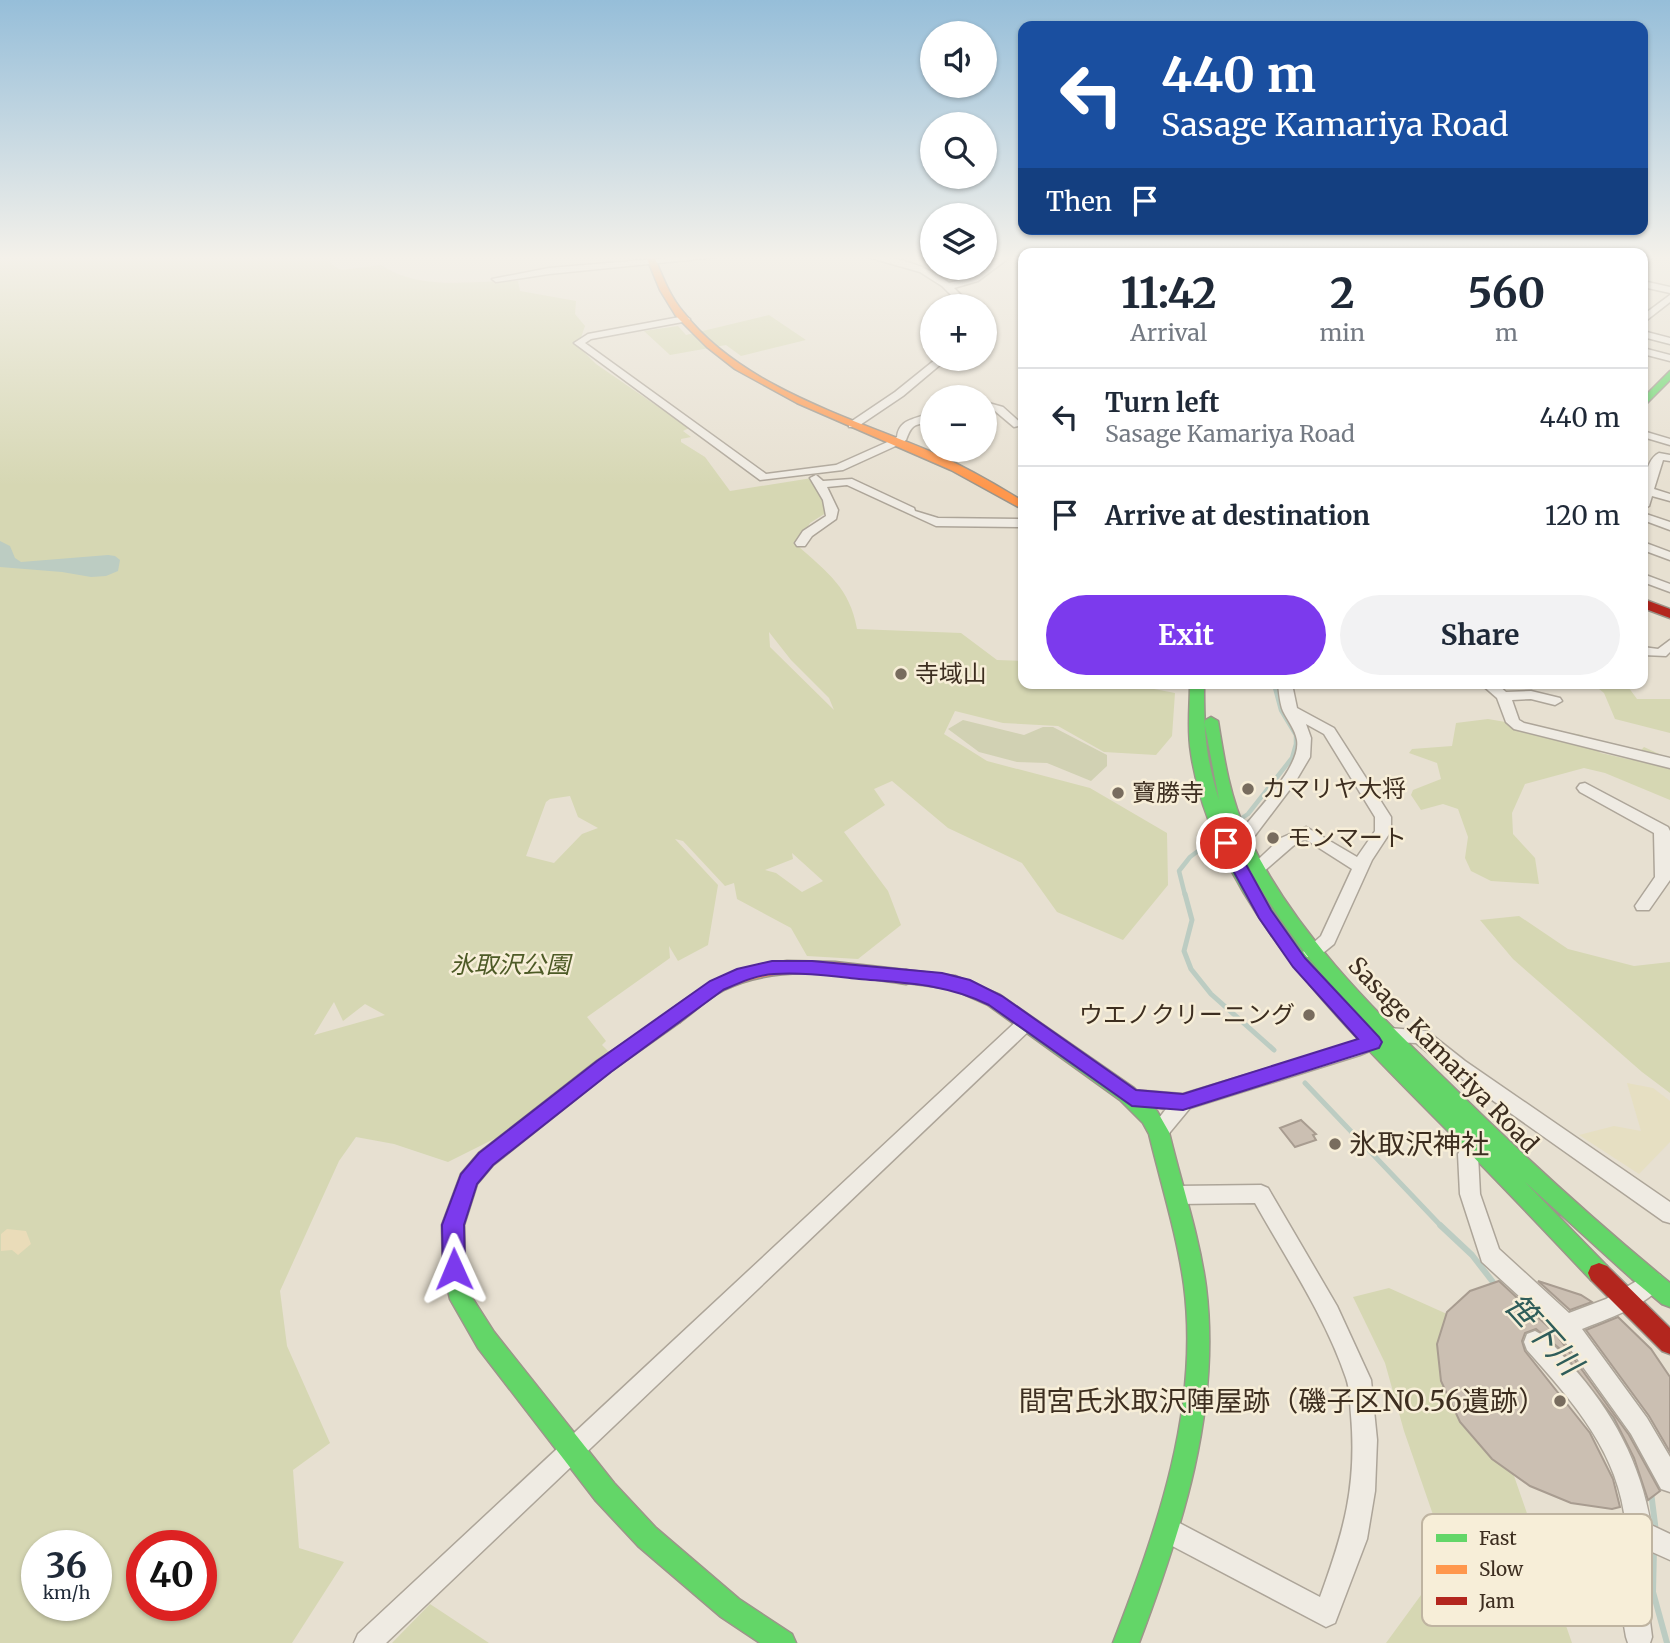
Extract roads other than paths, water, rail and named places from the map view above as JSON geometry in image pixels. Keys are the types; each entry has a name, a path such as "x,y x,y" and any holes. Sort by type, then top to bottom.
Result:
{"street":[{"path":"611,333 588,337 579,343 759,475 772,478 839,468 897,442 902,438 904,429 912,422 920,421"},
{"path":"700,333 727,358 777,389 853,425 947,463 1018,504"},
{"path":"1648,335 1670,341"},
{"path":"1648,354 1670,358"},
{"path":"853,425 927,371"},
{"path":"1648,398 1670,374"},
{"path":"997,408 1018,425"},
{"path":"1648,436 1666,441 1670,427"},
{"path":"1648,485 1659,456 1670,458"},
{"path":"801,543 807,534 828,520 834,512 813,473"},
{"path":"820,485 848,481 936,522 1018,523"},
{"path":"1648,491 1670,498"},
{"path":"1648,518 1670,526"},
{"path":"1648,548 1670,556"},
{"path":"1648,580 1670,588"},
{"path":"1648,605 1670,614"},
{"path":"1648,652 1661,653 1670,644"},
{"name":"Sasage Kamariya Road","path":"1197,689 1199,761 1222,817 1312,952 1381,1039"},
{"name":"Sasage Kamariya Road","path":"1209,689 1212,739 1223,798 1222,817"},
{"path":"1235,840 1248,829 1302,762 1305,747 1302,733 1284,696 1285,689"},
{"path":"1494,689 1503,696 1513,722 1519,726 1670,763"},
{"path":"1503,696 1531,695 1555,701"},
{"path":"1289,709 1329,731 1384,817 1383,831 1361,867 1328,940 1312,952"},
{"path":"1585,788 1666,833 1663,878 1643,906"},
{"path":"1256,869 1287,842 1306,832 1361,867"},
{"name":"Sasage Kamariya Road","path":"1235,840 1258,903 1299,963 1381,1039 1479,1137 1626,1300 1670,1343"},
{"path":"782,1643 730,1608 648,1537 605,1492 486,1340 461,1299 454,1269 453,1225 468,1180 486,1159 604,1066 717,985 737,976 772,967 812,967 942,980 978,992 1132,1098 1159,1131 1161,1148 1177,1195 1196,1294 1197,1351 1187,1449 1168,1530 1126,1643"},
{"path":"367,1643 1026,1023"},
{"path":"1132,1098 1183,1102 1381,1039 1420,1036 1458,1066 1670,1214"},
{"path":"1159,1131 1183,1102"},
{"path":"1479,1137 1468,1154 1470,1194 1490,1255 1566,1325 1639,1426 1670,1480"},
{"name":"Sasage Kamariya Road","path":"1479,1137 1670,1297"},
{"path":"1168,1530 1326,1614 1354,1539 1365,1465 1359,1380 1329,1313 1261,1194 1177,1195"},
{"path":"1566,1325 1626,1300 1652,1282"},
{"path":"1535,1342 1580,1391 1618,1448 1628,1470 1636,1514"},
{"path":"1652,1539 1670,1547"},
{"path":"1638,1626 1639,1637"}],"waterway":[{"name":"笹下川","path":"1239,820 1248,814 1292,758 1296,744 1296,735 1281,710 1275,689"},
{"name":"笹下川","path":"1185,895 1179,871 1190,857 1218,836"},
{"name":"笹下川","path":"1185,894 1192,920 1184,951 1191,969 1211,994 1274,1050"},
{"name":"笹下川","path":"1305,1083 1441,1226"},
{"name":"笹下川","path":"1441,1226 1472,1255 1496,1286"},
{"name":"笹下川","path":"1581,1376 1620,1428"},
{"name":"笹下川","path":"1651,1492 1656,1532"},
{"name":"笹下川","path":"1654,1548 1653,1592 1667,1643"}],"place":[{"name":"寺域山","path":"901,674"},
{"name":"カマリヤ大将","path":"1248,789"},
{"name":"寶勝寺","path":"1118,793"},
{"name":"モンマート","path":"1273,838"},
{"name":"ウエノクリーニング","path":"1309,1015"},
{"name":"氷取沢神社","path":"1335,1144"},
{"name":"間宮氏氷取沢陣屋跡（磯子区NO.56遺跡）","path":"1560,1401"}],"park label":[{"name":"氷取沢公園","path":"510,965"}]}
